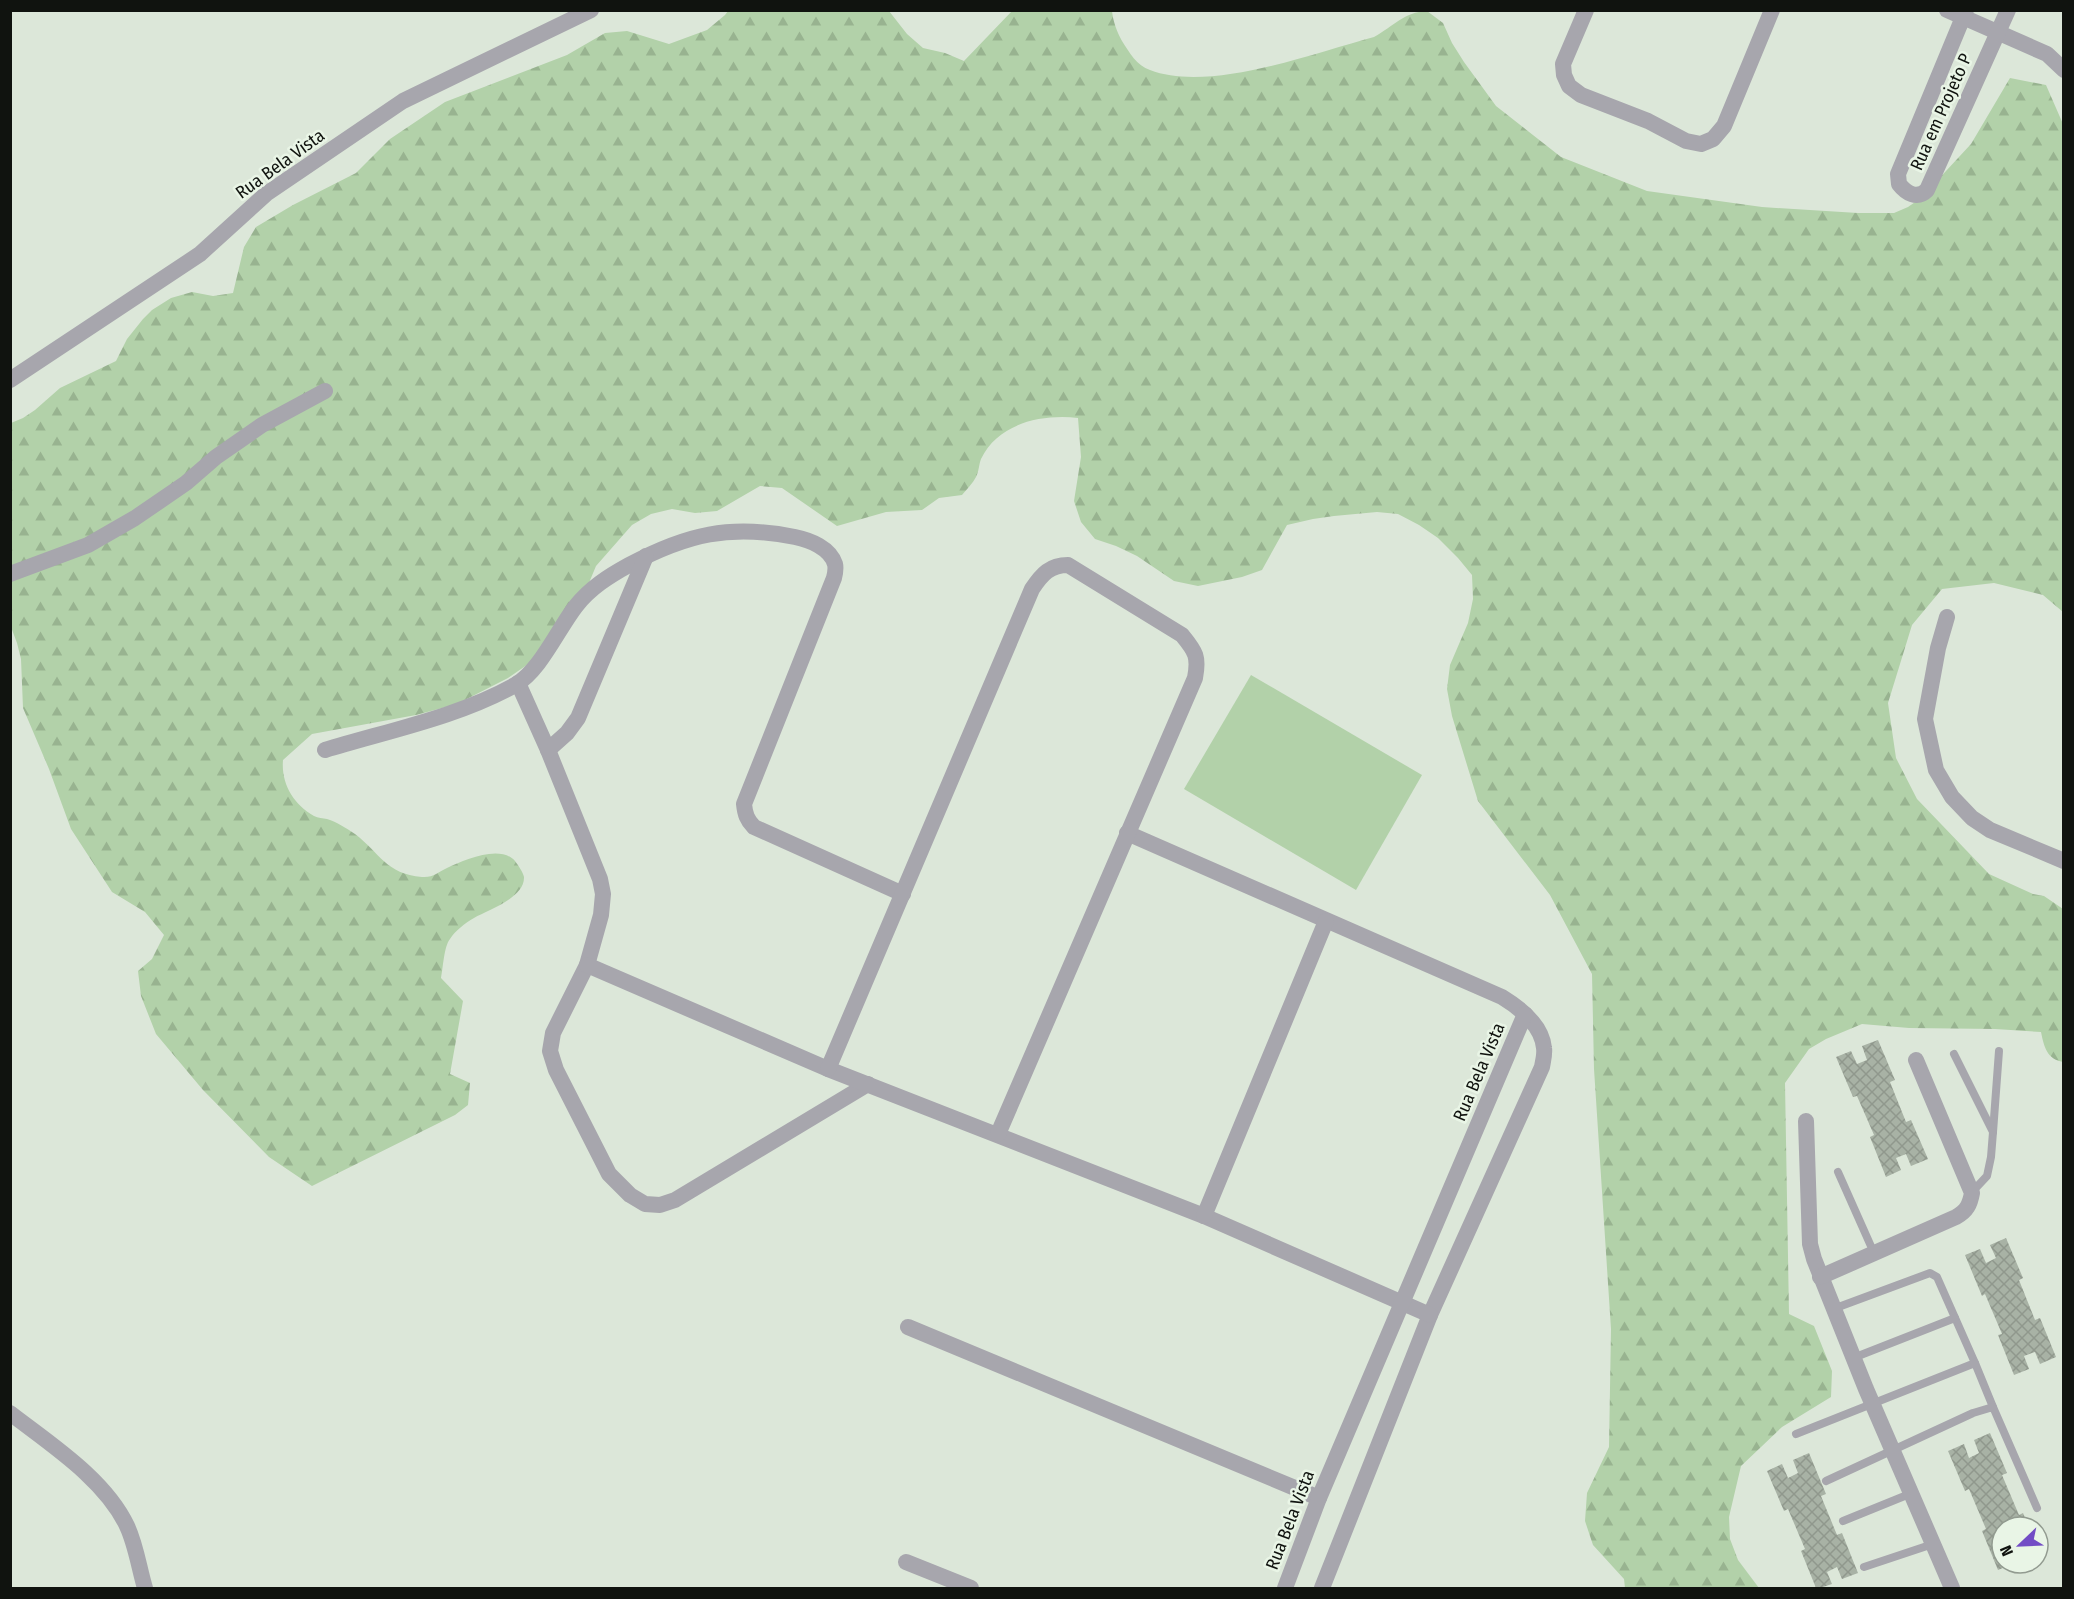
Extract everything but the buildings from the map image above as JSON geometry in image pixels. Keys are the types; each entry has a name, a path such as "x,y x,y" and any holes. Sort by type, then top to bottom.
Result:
{"street":[{"name":"Rua Bela Vista","path":"10,380 200,254 266,194 403,102 591,10"},
{"path":"1586,10 1563,64 1564,75 1569,86 1581,95 1648,121 1686,141 1701,144 1713,139 1724,126 1772,10"},
{"name":"Rua em Projeto P","path":"1958,13 1898,174 1899,184 1908,193 1920,195 1927,190 2008,10"},
{"path":"1958,13 1999,32 2055,53 2064,70"},
{"path":"10,574 88,545 135,518 186,483 216,457 261,425 325,391"},
{"path":"325,750 436,717 489,698 518,683 536,665 589,590 646,556 682,540 713,533 740,530 796,537 819,545 830,554 835,565 834,578 744,804 744,812 754,827 903,894"},
{"path":"548,750 567,733 578,718 646,556"},
{"path":"828,1069 1032,589 1041,575 1050,568 1059,565 1068,566 1182,635 1193,648 1198,660 1195,678 998,1134"},
{"path":"1947,617 1938,648 1924,719 1936,770 1952,797 1972,818 1990,831 2064,861"},
{"path":"518,683 548,750 600,879 603,894 601,915 587,965 553,1033 550,1051 556,1070 609,1174 630,1195 645,1204 660,1205 675,1200 868,1084"},
{"path":"1127,833 1502,997 1525,1014"},
{"path":"1204,1216 1326,921"},
{"path":"587,965 828,1069 1204,1216 1430,1315"},
{"name":"Rua Bela Vista","path":"1285,1588 1319,1497 1525,1014"},
{"name":"Rua Bela Vista","path":"1322,1588 1430,1315 1542,1067 1544,1050 1541,1036 1525,1014"},
{"path":"1820,1277 1956,1217 1963,1213 1970,1204 1972,1192 1916,1060"},
{"path":"1806,1121 1810,1244 1820,1277 1952,1588"},
{"path":"908,1327 1319,1497"},
{"path":"10,1413 68,1458 107,1494 127,1526 145,1588"},
{"path":"906,1563 972,1588"}],"lane":[{"path":"1972,1192 1986,1176 1991,1157 1999,1052"},
{"path":"1954,1054 1993,1132"},
{"path":"1838,1172 1874,1253"},
{"path":"1833,1309 1930,1273 1937,1277 2037,1508"},
{"path":"1853,1358 1955,1318"},
{"path":"1796,1434 1975,1363"},
{"path":"1826,1480 1973,1413 1993,1407"},
{"path":"1843,1521 1912,1493"},
{"path":"1864,1567 1933,1544"}],"green space":[{"path":"728,11 889,11 907,34 923,48 945,53 964,61 1012,11 1112,11 1122,41 1141,65 1150,70 1174,76 1201,77 1231,74 1292,61 1374,37 1405,17 1427,11 1443,23 1464,62 1496,106 1561,157 1647,191 1762,207 1858,213 1894,213 1921,198 1971,144 2010,78 2046,85 2063,124 2063,612 2043,595 1994,583 1942,589 1912,625 1888,703 1896,758 1917,799 1989,874 2033,894 2044,896 2063,909 2063,1062 2053,1058 2047,1052 2041,1032 1909,1028 1862,1024 1809,1049 1785,1083 1789,1314 1814,1326 1832,1371 1831,1397 1782,1427 1741,1466 1729,1517 1730,1539 1738,1560 1759,1588 1625,1588 1624,1579 1593,1545 1585,1521 1587,1493 1609,1447 1611,1329 1594,1069 1592,974 1550,895 1478,801 1452,716 1447,689 1450,665 1468,623 1473,599 1472,575 1438,538 1398,514 1377,512 1334,516 1287,525 1262,570 1242,577 1198,586 1174,581 1137,556 1095,539 1081,522 1074,501 1081,457 1078,418 1064,417 1036,420 1010,429 989,447 981,459 976,477 962,495 939,498 922,510 886,512 837,526 782,488 760,486 717,511 695,513 672,509 651,514 632,525 596,566 586,590 550,649 508,678 457,704 416,715 312,734 283,760 286,785 300,805 314,816 327,819 352,832 384,862 400,872 429,877 463,861 491,854 508,856 522,871 523,884 519,891 505,902 460,927 448,942 445,952 441,978 463,1001 450,1074 470,1083 468,1105 455,1115 312,1186 269,1157 203,1090 156,1034 141,996 138,971 152,959 164,935 145,912 112,892 71,829 23,708 21,659 11,627 11,423 35,410 60,388 116,361 127,339 143,319 152,310 171,298 192,292 213,296 233,293 244,247 256,227 356,173 390,139 445,102 567,55 605,33 627,31 669,44 707,30"},
{"path":"1251,675 1422,775 1356,890 1184,789"}]}
